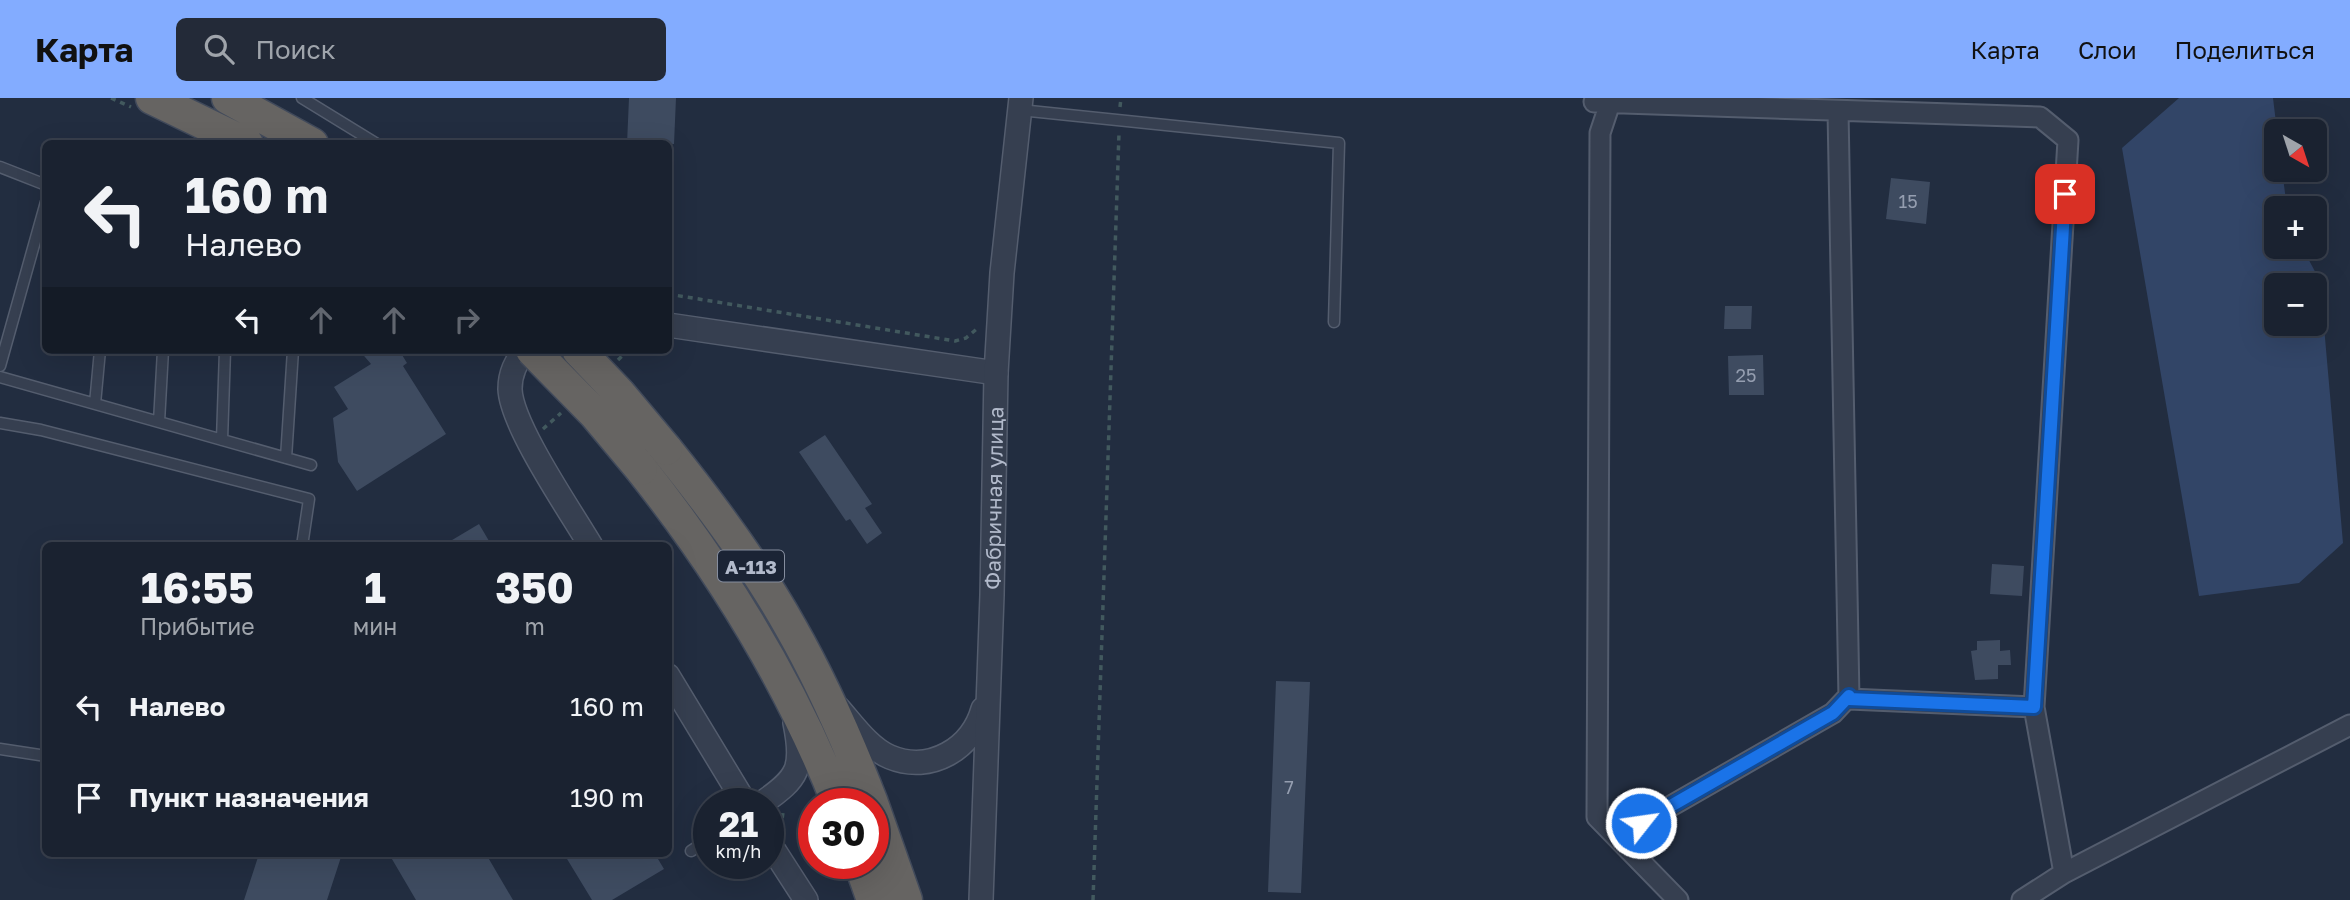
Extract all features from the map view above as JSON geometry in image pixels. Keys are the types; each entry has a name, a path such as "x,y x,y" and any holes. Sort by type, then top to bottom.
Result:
{"highway":[{"path":"152,98 239,140"},
{"path":"228,98 305,140"},
{"name":"А-113","path":"536,354 595,414 676,512 712,564 787,689 832,788"},
{"name":"А-113","path":"582,354 619,393 702,493 784,616 823,691 866,788"},
{"name":"А-113","path":"889,851 906,900"},
{"path":"866,879 873,900"}],"street":[{"path":"1678,900 1597,817 1602,102 2040,117 2068,141 2034,707 2064,873"},
{"name":"Фабричная улица","path":"981,900 996,373 1002,272 1020,104"},
{"path":"1838,111 1849,699 2034,707"},
{"path":"672,326 996,373"},
{"path":"522,354 511,376 510,390 516,416 589,542"},
{"path":"672,683 736,788"},
{"path":"783,788 795,775 799,764 796,726 787,689"},
{"path":"823,691 862,734 888,757 924,762 956,750 971,736 980,720 988,689"},
{"path":"1617,837 1833,713 1849,696"},
{"path":"2022,900 2064,873 2350,725"},
{"path":"784,865 806,900"}],"lane":[{"path":"302,98 370,140"},
{"path":"1020,104 1120,121 1339,142 1334,322"},
{"path":"1,169 42,184"},
{"path":"0,366 42,216"},
{"path":"95,404 100,354"},
{"path":"159,422 163,354"},
{"path":"222,440 225,354"},
{"path":"286,458 293,354"},
{"path":"0,377 311,465"},
{"path":"0,423 41,430 309,499 303,542"},
{"path":"0,748 42,755"}],"path":[{"path":"1093,900 1121,98"},
{"path":"672,295 954,341 975,332 982,324 989,304 1000,305"},
{"path":"618,360 624,354"},
{"path":"528,438 549,425 568,407"},
{"path":"784,812 786,803"}],"water":[{"path":"2179,98 2273,98 2276,119 2264,119 2264,182 2284,182 2285,196 2264,196 2264,259 2308,259 2316,273 2264,273 2264,336 2325,336 2343,543 2299,583 2199,596 2122,148"}],"building":[{"path":"629,98 676,98 674,144 672,140 627,140"},
{"path":"1891,178 1930,182 1926,224 1886,219"},
{"path":"1725,306 1752,306 1751,329 1724,329"},
{"path":"362,354 401,354 407,363 403,366 446,434 357,491 338,462 333,418 348,409 334,387 371,364"},
{"path":"1763,355 1764,395 1729,395 1728,356"},
{"path":"825,435 872,504 865,508 882,533 867,544 850,519 846,521 799,452"},
{"path":"479,524 490,542 449,542"},
{"path":"1992,564 2024,566 2022,596 1990,594"},
{"path":"2000,640 2000,651 2010,650 2011,665 1998,665 1998,679 1975,680 1971,651 1977,650 1977,641"},
{"path":"1276,681 1310,682 1301,893 1268,892"},
{"path":"258,857 341,857 327,900 244,900"},
{"path":"391,857 488,857 513,900 416,900"},
{"path":"566,857 657,857 664,869 612,900 592,900"}],"route":[{"path":"1641,823 1833,713 1849,696 1849,699 2034,707 2065,194"}]}
